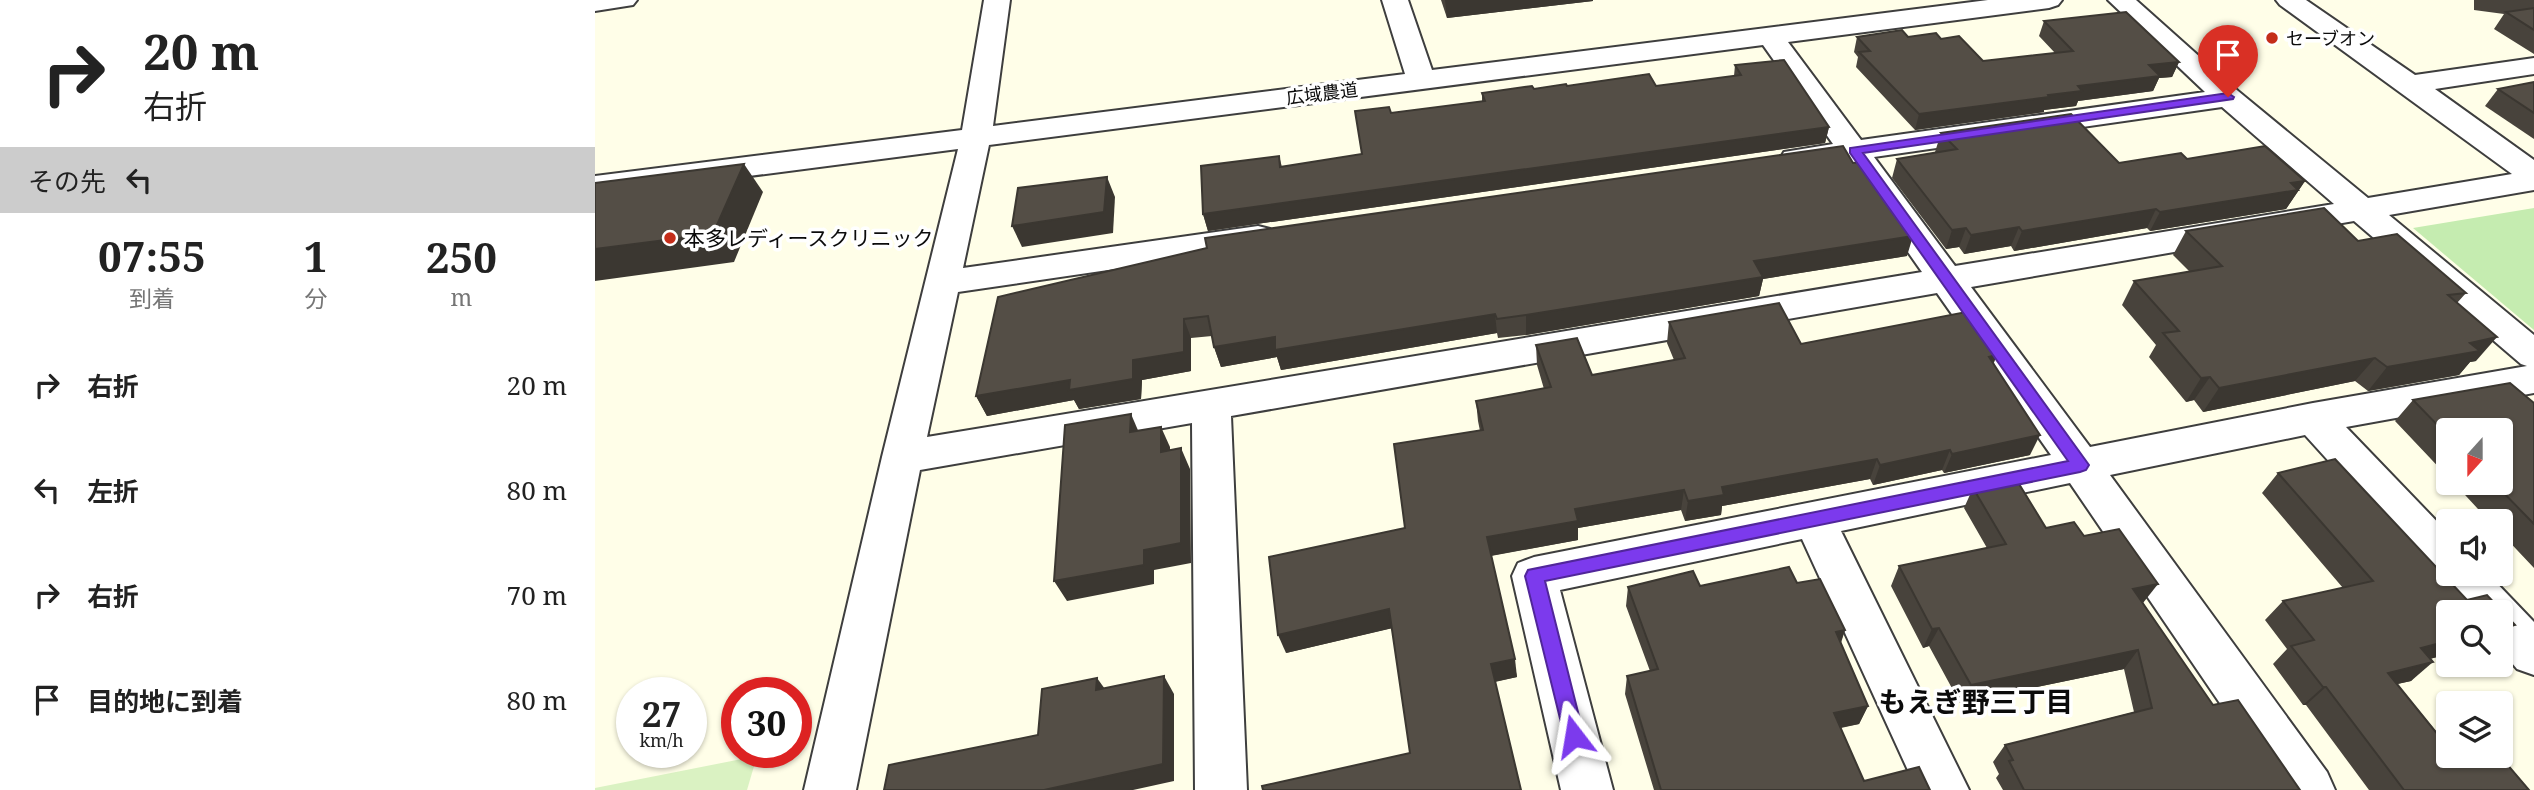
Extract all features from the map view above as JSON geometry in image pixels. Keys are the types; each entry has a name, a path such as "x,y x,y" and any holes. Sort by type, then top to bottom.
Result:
{"street":[{"path":"595,3 624,0"},
{"path":"829,790 976,137 997,0"},
{"path":"1395,0 1422,81"},
{"name":"広域農道","path":"595,186 2049,0"},
{"path":"2121,0 2228,97 2365,209 2534,355"},
{"path":"2289,0 2410,84 2534,178"},
{"path":"1770,36 2080,465 2309,790"},
{"path":"2410,84 2534,66"},
{"path":"1772,162 2228,97"},
{"path":"902,457 2534,178"},
{"path":"941,284 1287,233"},
{"path":"1587,790 1534,576 1813,517 2313,418 2534,379"},
{"path":"1211,404 1221,790"},
{"path":"2313,418 2436,549"},
{"path":"1813,517 1943,790"},
{"path":"2470,586 2484,600"},
{"path":"2513,631 2534,654"}],"green space":[{"path":"2534,208 2534,330 2413,228"},
{"path":"721,763 721,768 753,768 747,790 595,790 707,768"}],"building":[{"path":"2534,8 2534,30 2506,12"},
{"path":"2126,12 2179,62 2149,65 2160,76 2078,86 2082,91 2048,95 2049,97 1919,114 1859,52 1870,51 1857,37 1902,30 1908,37 1936,33 1941,39 1959,36 1983,61 2073,51 2044,21"},
{"path":"1784,60 1829,127 1203,214 1201,166 1279,156 1280,167 1362,154 1355,111 1389,107 1391,113 1485,101 1482,93 1532,86 1534,89 1567,86 1649,74 1656,86 1741,75 1735,65"},
{"path":"2534,82 2534,113 2498,89"},
{"path":"2071,114 2119,163 2181,153 2187,159 2265,146 2305,181 2291,183 2298,190 2022,231 2019,227 1971,235 1966,228 1952,230 1897,159 1957,149 1941,133"},
{"path":"1843,146 1853,163 1860,162 1913,236 1754,261 1763,277 1526,315 1497,319 1495,314 1275,350 1275,337 1214,347 1208,316 1184,319 1184,352 1133,360 1133,379 1069,390 1070,380 976,396 998,297 1207,248 1205,238"},
{"path":"744,164 713,234 595,249 595,183"},
{"path":"1107,177 1104,212 1012,226 1018,188"},
{"path":"2324,208 2358,241 2397,234 2466,293 2448,295 2497,337 2470,343 2480,351 2387,367 2375,358 2219,388 2210,377 2201,378 2163,333 2179,331 2134,281 2222,266 2186,231"},
{"path":"1779,303 1801,344 1966,312 1997,355 1989,357 2040,435 1952,454 1950,450 1880,465 1877,459 1722,487 1724,495 1688,501 1684,490 1575,509 1578,521 1487,537 1515,659 1491,664 1521,790 1263,790 1262,786 1410,753 1389,609 1278,635 1269,557 1405,528 1394,444 1483,430 1476,401 1551,387 1536,345 1577,338 1592,375 1685,358 1669,322"},
{"path":"2510,383 2534,403 2534,524 2506,495 2513,495 2513,418 2436,418 2436,424 2413,400"},
{"path":"1131,414 1130,432 1161,427 1161,452 1181,448 1181,543 1144,550 1144,565 1054,581 1065,425"},
{"path":"2335,459 2436,567 2436,586 2454,586 2467,600 2436,600 2436,644 2421,648 2433,662 2388,673 2436,732 2436,768 2510,768 2529,790 2404,790 2326,687 2323,687 2291,646 2314,640 2283,601 2373,581 2278,473"},
{"path":"2016,479 2046,528 2074,522 2084,536 2119,529 2158,584 2133,589 2213,705 2238,700 2300,790 2024,790 2009,761 2013,760 2005,745 2152,708 2138,650 1971,685 1939,628 1932,629 1899,566 2006,544 1973,488"},
{"path":"1789,567 1797,583 1820,579 1845,630 1836,632 1868,706 1834,713 1864,781 1919,767 1930,790 1661,790 1627,676 1658,669 1628,587 1693,571 1700,586"},
{"path":"2487,595 2492,600 2467,600"},
{"path":"1164,676 1163,764 1044,790 884,790 889,765 1038,735 1042,689 1097,678 1096,690"}],"place":[{"name":"セーブオン","path":"2272,38"},
{"name":"本多レディースクリニック","path":"670,238"}],"district":[{"name":"もえぎ野三丁目","path":"1976,701"}],"route":[{"path":"1574,736 1534,576 1813,517 2080,465 1854,150 2228,97"}]}
